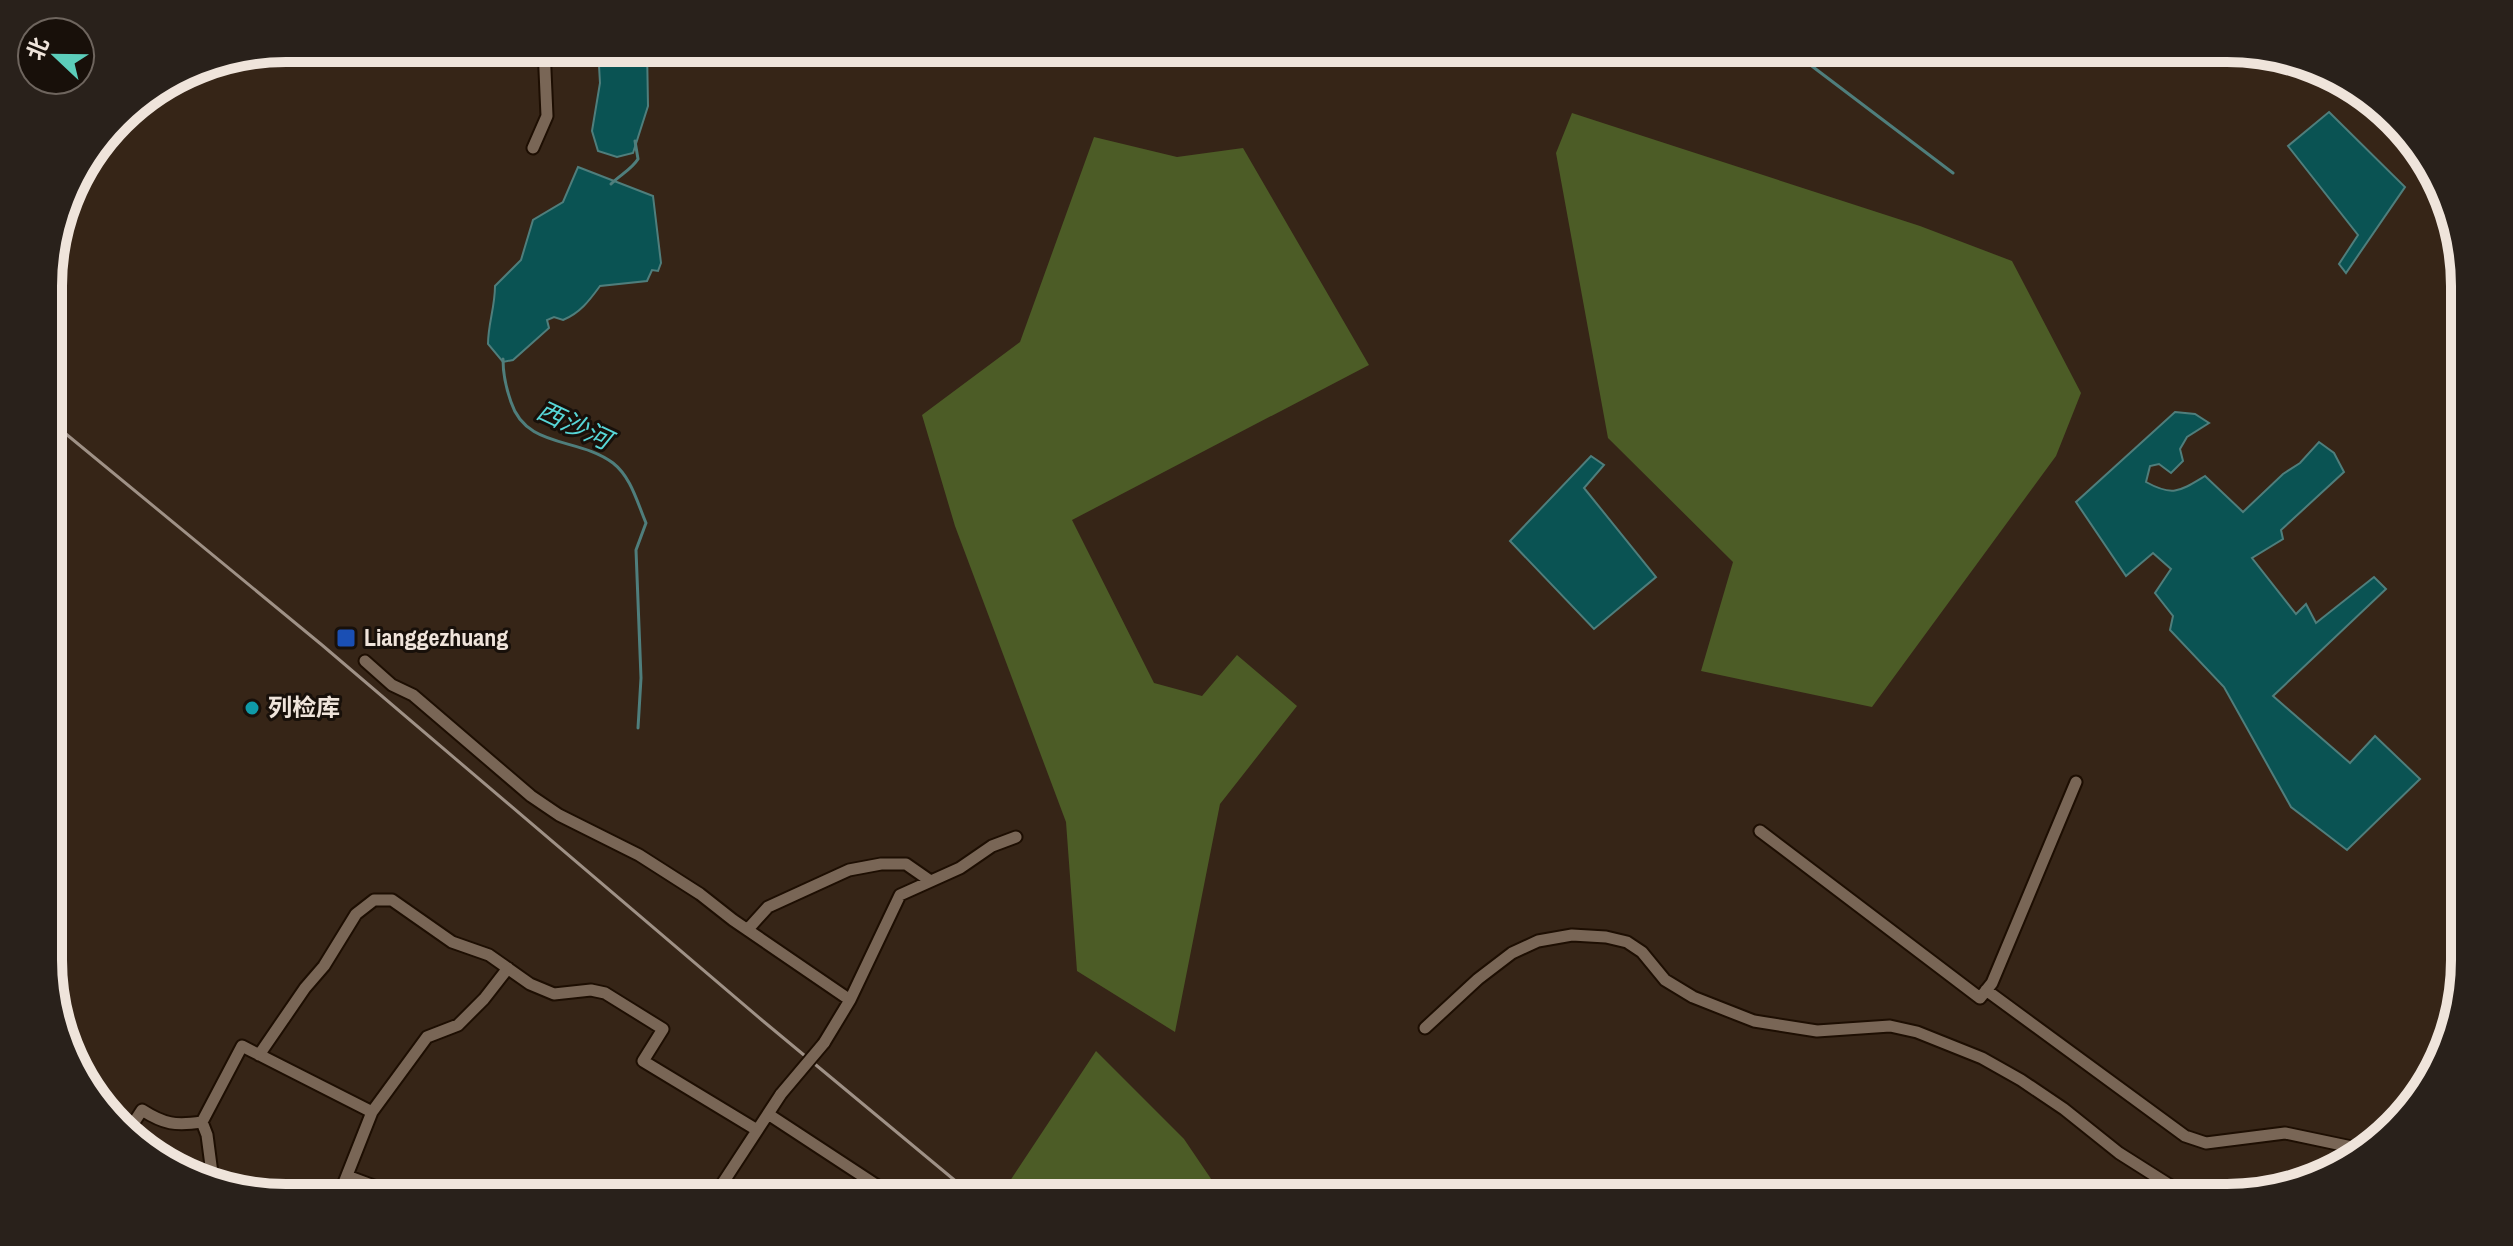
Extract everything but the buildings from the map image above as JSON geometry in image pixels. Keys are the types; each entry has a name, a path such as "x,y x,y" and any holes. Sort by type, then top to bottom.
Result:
{"street":[{"path":"533,148 547,116 545,62"},
{"path":"365,661 392,685 413,695 531,796 559,815 639,855 850,1000"},
{"path":"1760,831 1980,998 1992,983 2076,782"},
{"path":"722,1184 781,1094 824,1043 850,1000 900,895 960,868 992,846 1016,837"},
{"path":"749,928 768,907 849,870 881,864 906,864 929,880"},
{"path":"259,1055 324,966 356,914 374,900 392,900 452,942 489,955 530,984 554,994 591,990 605,993 663,1029 643,1061 757,1130"},
{"path":"1425,1028 1478,979 1512,953 1538,941 1572,935 1606,937 1627,942 1642,952 1665,980 1693,997 1754,1021 1817,1031 1890,1026 1917,1032 1982,1058 2064,1109 2119,1153 2168,1184"},
{"path":"344,1184 372,1112 427,1037 458,1025 484,999 508,968"},
{"path":"1986,990 2185,1136 2206,1143 2285,1133 2350,1147"},
{"path":"212,1171 202,1122 242,1046 372,1112"},
{"path":"134,1123 142,1110 162,1122 183,1125 202,1122"},
{"path":"768,1114 875,1184"},
{"path":"347,1176 368,1184"}],"green space":[{"path":"1572,113 1920,226 2012,261 2081,393 2056,456 1872,707 1701,671 1733,562 1608,438 1556,153"},
{"path":"1094,137 1177,157 1243,148 1369,365 1072,520 1154,683 1202,696 1237,655 1297,706 1220,804 1175,1032 1077,971 1066,822 955,526 922,415 1020,342"},
{"path":"1096,1051 1184,1139 1215,1184 1008,1184"}],"water":[{"path":"599,62 647,62 648,106 633,153 617,157 598,151 592,131 600,83"},
{"path":"2329,112 2405,187 2346,273 2339,264 2358,235 2288,146"},
{"path":"578,167 653,196 661,263 658,271 652,270 647,281 600,286 579,310 563,320 554,317 547,320 549,328 513,360 503,362 488,344 495,286 521,260 533,220 563,202"},
{"path":"2175,412 2195,414 2209,423 2187,437 2180,449 2183,461 2171,473 2159,464 2150,466 2146,482 2163,490 2182,488 2205,476 2243,512 2283,474 2300,463 2319,442 2334,453 2344,472 2281,530 2283,539 2252,558 2296,614 2306,604 2316,623 2374,577 2386,589 2273,696 2350,763 2375,736 2420,779 2347,850 2291,807 2224,687 2170,630 2173,616 2155,593 2171,569 2153,553 2126,576 2076,502"},
{"path":"1591,456 1604,465 1584,488 1656,577 1594,629 1510,541"}],"waterway":[{"path":"1806,62 1953,173"},
{"name":"西沙河","path":"611,184 638,159 635,141"},
{"name":"西沙河","path":"503,359 508,391 518,417 528,428 541,435 585,449 613,463 629,483 646,523 636,550 641,678 638,728"}],"railway":[{"path":"62,431 322,645 959,1184"}],"place":[{"name":"Lianggezhuang","path":"346,638"},
{"name":"列检库","path":"252,708"}]}
